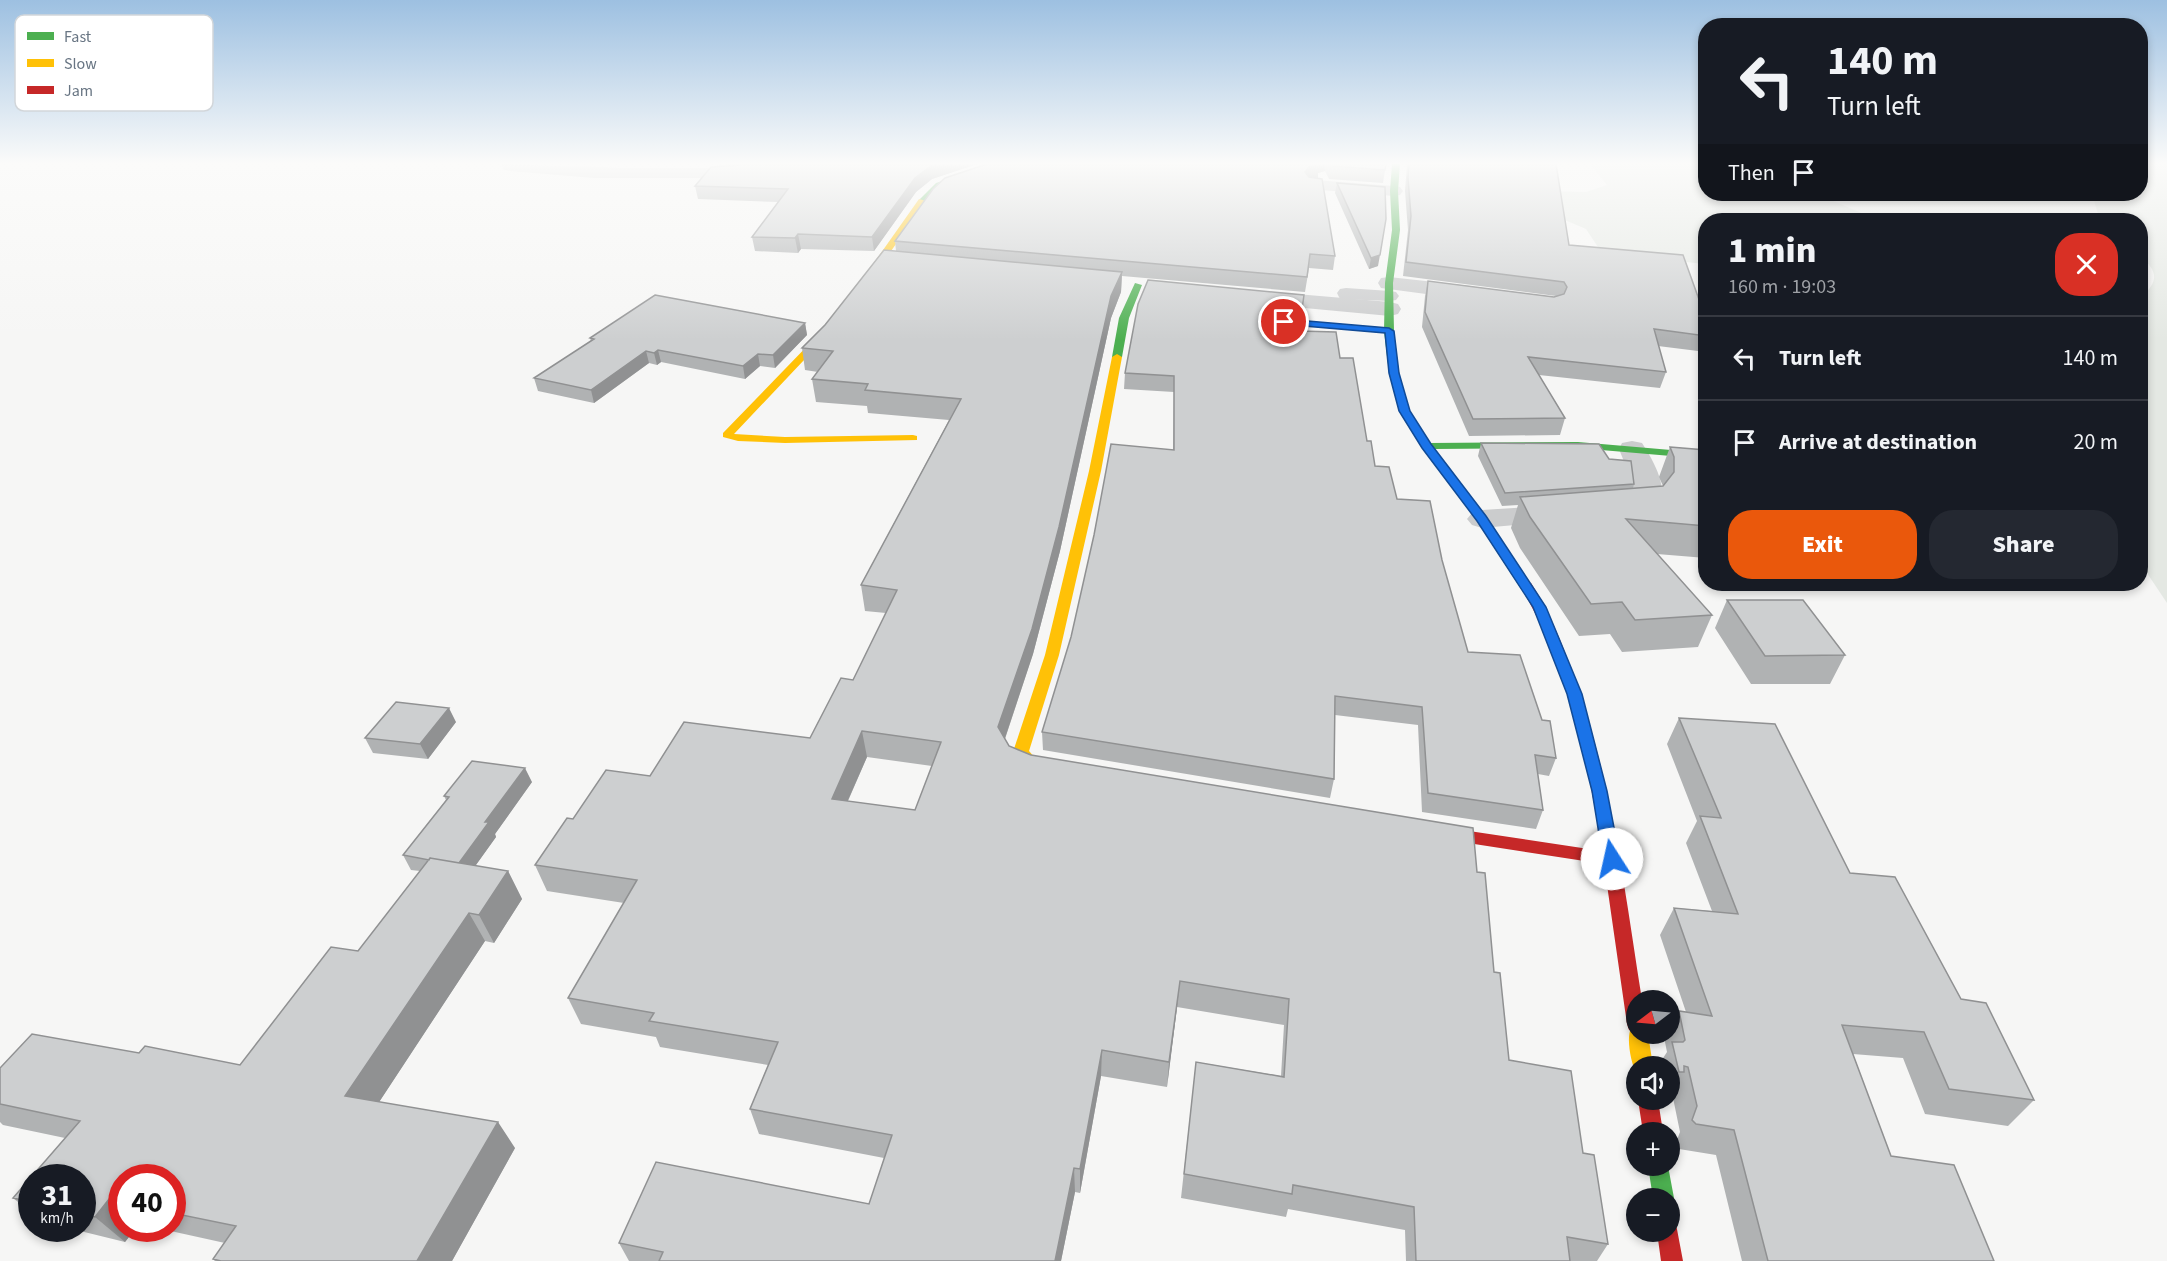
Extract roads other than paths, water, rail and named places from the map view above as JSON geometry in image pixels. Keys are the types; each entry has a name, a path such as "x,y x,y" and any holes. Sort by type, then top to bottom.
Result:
{"street":[{"path":"906,223 889,263 726,435 739,439 767,440 913,438"},
{"path":"1396,223 1390,305 1394,373 1404,411 1426,446 1482,519 1540,607 1574,694 1599,791 1612,859 1631,990"},
{"path":"1077,772 1032,765 1024,760 1021,752 1052,655 1095,471 1125,318 1127,284 1161,288"},
{"path":"1241,296 1390,305 1492,296"},
{"path":"1275,299 1274,317 1284,322"},
{"path":"1366,329 1390,305"},
{"path":"1426,446 1578,445 1698,455"},
{"path":"1482,519 1641,508 1647,501 1649,490 1632,449"},
{"path":"1412,828 1612,859"},
{"path":"1669,1242 1672,1261"}],"lane":[{"path":"1346,291 1390,305"}]}
